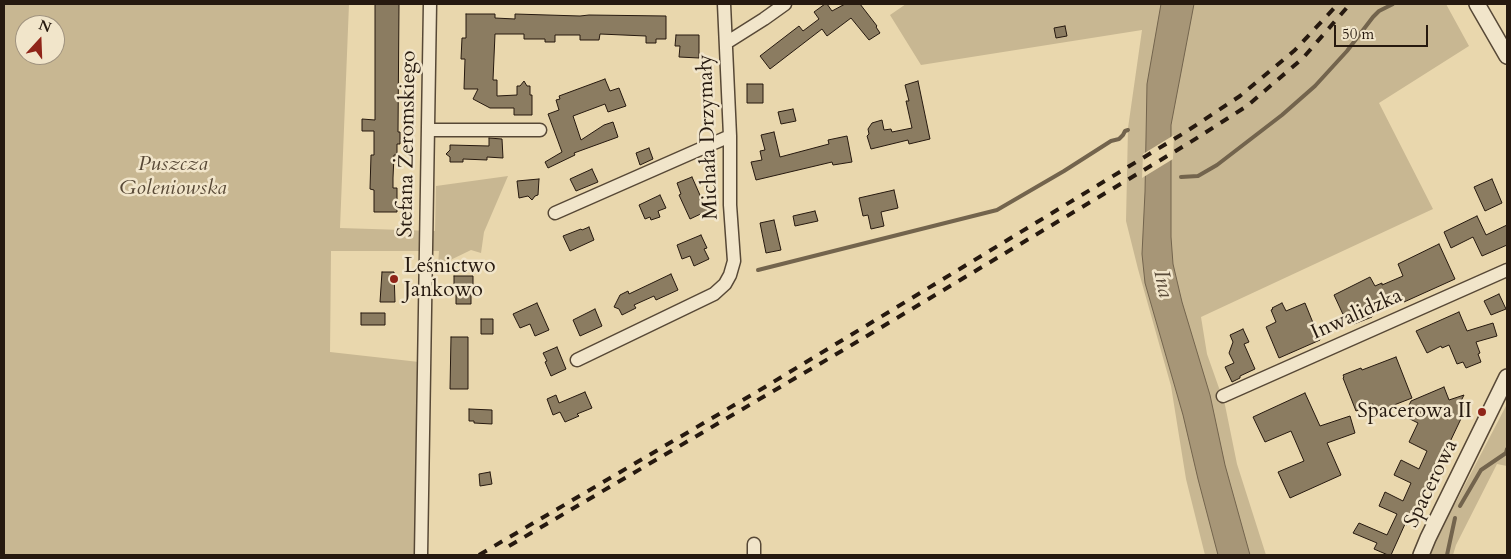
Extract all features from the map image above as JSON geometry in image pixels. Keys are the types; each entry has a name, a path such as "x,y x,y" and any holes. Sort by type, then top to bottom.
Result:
{"street":[{"name":"Stefana Żeromskiego","path":"421,555 430,4"},
{"name":"Michała Drzymały","path":"577,360 714,294 725,284 732,269 734,261 730,204 730,136 724,4"},
{"path":"726,43 785,4"},
{"path":"1477,4 1507,56"},
{"path":"428,130 540,130"},
{"path":"555,212 730,136"},
{"name":"Inwalidzka","path":"1223,396 1507,270"},
{"name":"Spacerowa","path":"1422,555 1428,538 1507,377"}],"green space":[{"name":"Puszcza Goleniowska","path":"4,4 349,4 340,228 435,231 436,186 508,176 484,232 481,253 471,250 438,266 439,251 331,251 330,352 428,363 419,555 4,555"},
{"path":"906,4 1446,4 1469,46 1379,103 1433,209 1201,317 1207,354 1225,405 1237,464 1266,555 1205,555 1186,479 1171,386 1126,221 1128,128 1142,30 921,65 890,15"},
{"path":"1507,404 1507,466 1497,464 1456,545 1453,555 1428,555 1448,513 1456,502"}],"water":[{"name":"Ina","path":"1161,4 1194,4 1171,125 1171,237 1173,264 1182,302 1210,395 1225,465 1250,555 1218,555 1183,415 1145,283 1142,254 1147,84"}],"pier":[{"path":"1174,135 1173,159 1142,178 1143,154"}],"building":[{"path":"375,4 399,4 398,132 400,132 400,144 397,144 397,155 394,155 393,178 393,188 397,188 397,212 374,212 374,190 370,189 371,155 374,155 374,131 362,131 362,119 375,120"},
{"path":"825,4 832,11 845,4 860,4 877,26 880,33 869,40 851,18 827,36 822,29 770,69 760,56 799,26 803,31 819,19 814,12"},
{"path":"466,14 495,14 495,18 515,19 515,14 666,16 666,39 656,39 656,43 646,43 646,36 600,34 599,40 580,40 580,35 555,35 555,42 545,42 545,39 524,39 524,34 495,34 493,80 497,80 497,96 517,95 517,86 520,86 524,81 527,86 530,86 532,115 514,115 514,108 490,108 473,99 478,89 464,89 465,59 461,59 462,38 466,38"},
{"path":"1065,26 1067,36 1056,38 1054,28"},
{"path":"676,35 699,35 699,58 679,57 680,46 675,46"},
{"path":"605,79 610,91 619,88 626,106 608,112 605,104 573,116 581,140 604,125 613,122 618,137 574,153 575,155 548,168 545,162 562,152 548,114 559,110 556,100 560,99 559,96"},
{"path":"918,81 930,139 909,144 908,140 871,149 867,136 869,134 868,129 872,123 882,120 884,130 891,129 892,132 912,128 906,101 909,101 905,85"},
{"path":"747,84 763,84 763,103 747,103"},
{"path":"793,109 796,121 781,124 778,112"},
{"path":"774,132 780,157 829,144 828,140 847,136 852,162 833,165 832,162 756,180 751,162 762,160 760,151 765,150 761,135"},
{"path":"489,138 502,139 503,158 487,157 487,160 463,159 463,162 450,162 450,157 446,154 450,150 450,145 489,146"},
{"path":"649,148 653,159 640,165 636,153"},
{"path":"592,169 598,182 576,191 570,179"},
{"path":"692,177 707,211 690,219 679,195 681,194 677,183"},
{"path":"539,179 538,195 532,200 528,196 519,198 517,181"},
{"path":"1492,179 1502,203 1485,211 1474,187"},
{"path":"894,190 898,208 881,212 884,226 871,229 868,215 863,216 859,198"},
{"path":"660,195 666,208 658,211 660,217 651,220 650,217 645,219 639,205"},
{"path":"815,211 818,221 795,226 793,216"},
{"path":"1477,216 1486,235 1507,225 1507,245 1482,256 1473,237 1451,248 1444,232"},
{"path":"774,220 781,250 766,253 760,223"},
{"path":"589,227 594,240 570,251 563,236"},
{"path":"701,235 707,248 704,249 709,259 694,266 690,256 682,259 677,245"},
{"path":"1439,244 1455,279 1404,302 1402,299 1370,313 1372,317 1354,324 1353,320 1347,323 1334,295 1370,277 1375,286 1403,276 1398,264"},
{"path":"382,272 394,272 395,302 380,302"},
{"path":"671,274 678,290 656,300 654,296 634,305 636,308 622,315 619,309 614,307 620,295 628,291 629,294"},
{"path":"454,276 473,276 471,304 456,304"},
{"path":"1499,294 1506,309 1491,315 1484,301"},
{"path":"537,303 549,330 535,336 530,324 520,328 513,314"},
{"path":"1282,303 1286,311 1305,303 1320,340 1279,358 1266,327 1276,322 1271,310 1272,308"},
{"path":"595,309 602,326 580,336 573,320"},
{"path":"1459,312 1467,331 1493,323 1497,336 1476,342 1481,362 1466,368 1463,362 1457,364 1449,345 1442,348 1441,346 1427,353 1416,331"},
{"path":"361,313 385,313 385,325 361,325"},
{"path":"481,319 493,319 493,334 481,334"},
{"path":"1243,329 1249,342 1244,344 1255,369 1232,382 1225,367 1234,363 1229,353 1233,342 1230,335"},
{"path":"451,337 468,337 468,389 450,389"},
{"path":"557,347 566,369 551,376 543,353"},
{"path":"1396,357 1412,398 1376,412 1373,404 1356,411 1343,375"},
{"path":"1444,387 1449,400 1464,395 1460,403 1467,406 1412,522 1409,521 1407,525 1405,524 1391,555 1388,555 1374,549 1377,543 1353,533 1359,523 1387,535 1397,514 1379,506 1385,492 1403,501 1411,483 1394,475 1401,460 1419,469 1427,451 1409,442 1418,423 1404,416 1411,401"},
{"path":"585,392 592,408 577,414 579,416 565,422 560,412 553,415 547,399 556,395 559,403"},
{"path":"1305,393 1320,426 1350,416 1355,433 1327,443 1341,475 1290,498 1278,472 1304,461 1291,431 1265,442 1253,417"},
{"path":"469,409 492,410 492,424 469,421"},
{"path":"490,472 492,484 480,486 479,474"}],"waterway":[{"path":"1181,177 1198,176 1217,165 1282,115 1315,86 1347,51 1373,17 1379,11 1393,4"},
{"path":"758,270 997,210 1111,141 1119,139 1128,130"},
{"path":"1460,506 1481,470 1506,453 1507,449"},
{"path":"1447,555 1455,518"}],"railway":[{"path":"479,555 765,387 1184,133 1240,96 1295,50 1338,4"},
{"path":"509,546 845,349 1189,143 1247,106 1303,58 1350,4"}],"place":[{"name":"Leśnictwo Jankowo","path":"394,279"},
{"name":"Spacerowa II","path":"1482,412"}]}
